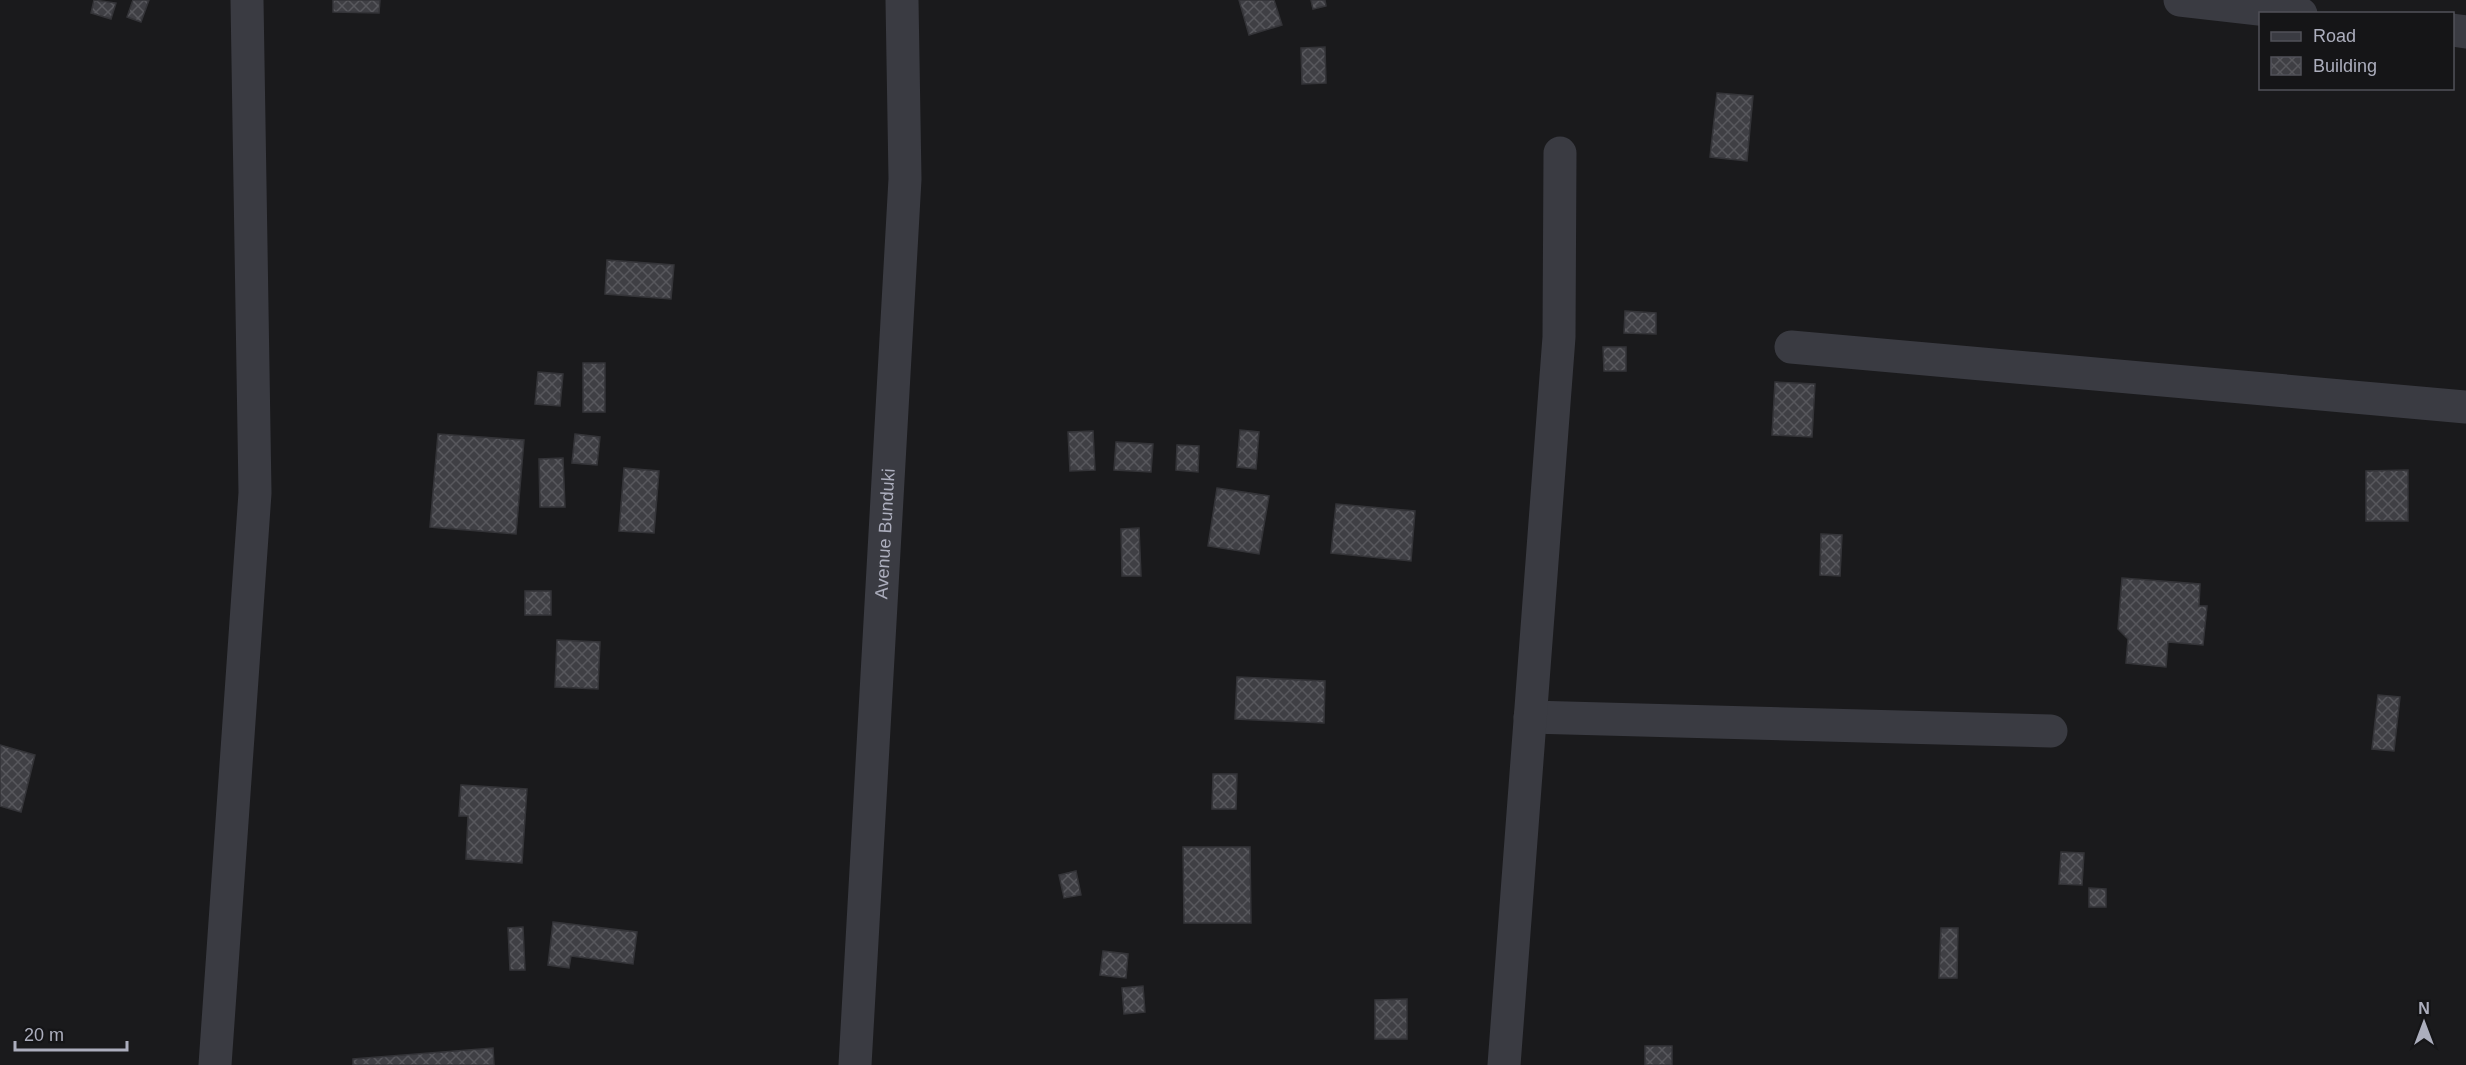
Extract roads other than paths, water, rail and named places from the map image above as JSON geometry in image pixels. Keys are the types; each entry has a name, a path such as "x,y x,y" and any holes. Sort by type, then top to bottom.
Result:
{"street":[{"path":"215,1065 255,493 247,0"},
{"name":"Avenue Bunduki","path":"855,1065 905,179 902,0"},
{"path":"2180,0 2284,12"},
{"path":"1504,1065 1559,337 1560,153"},
{"path":"1791,347 2466,407"},
{"path":"1530,717 2050,731"}]}
